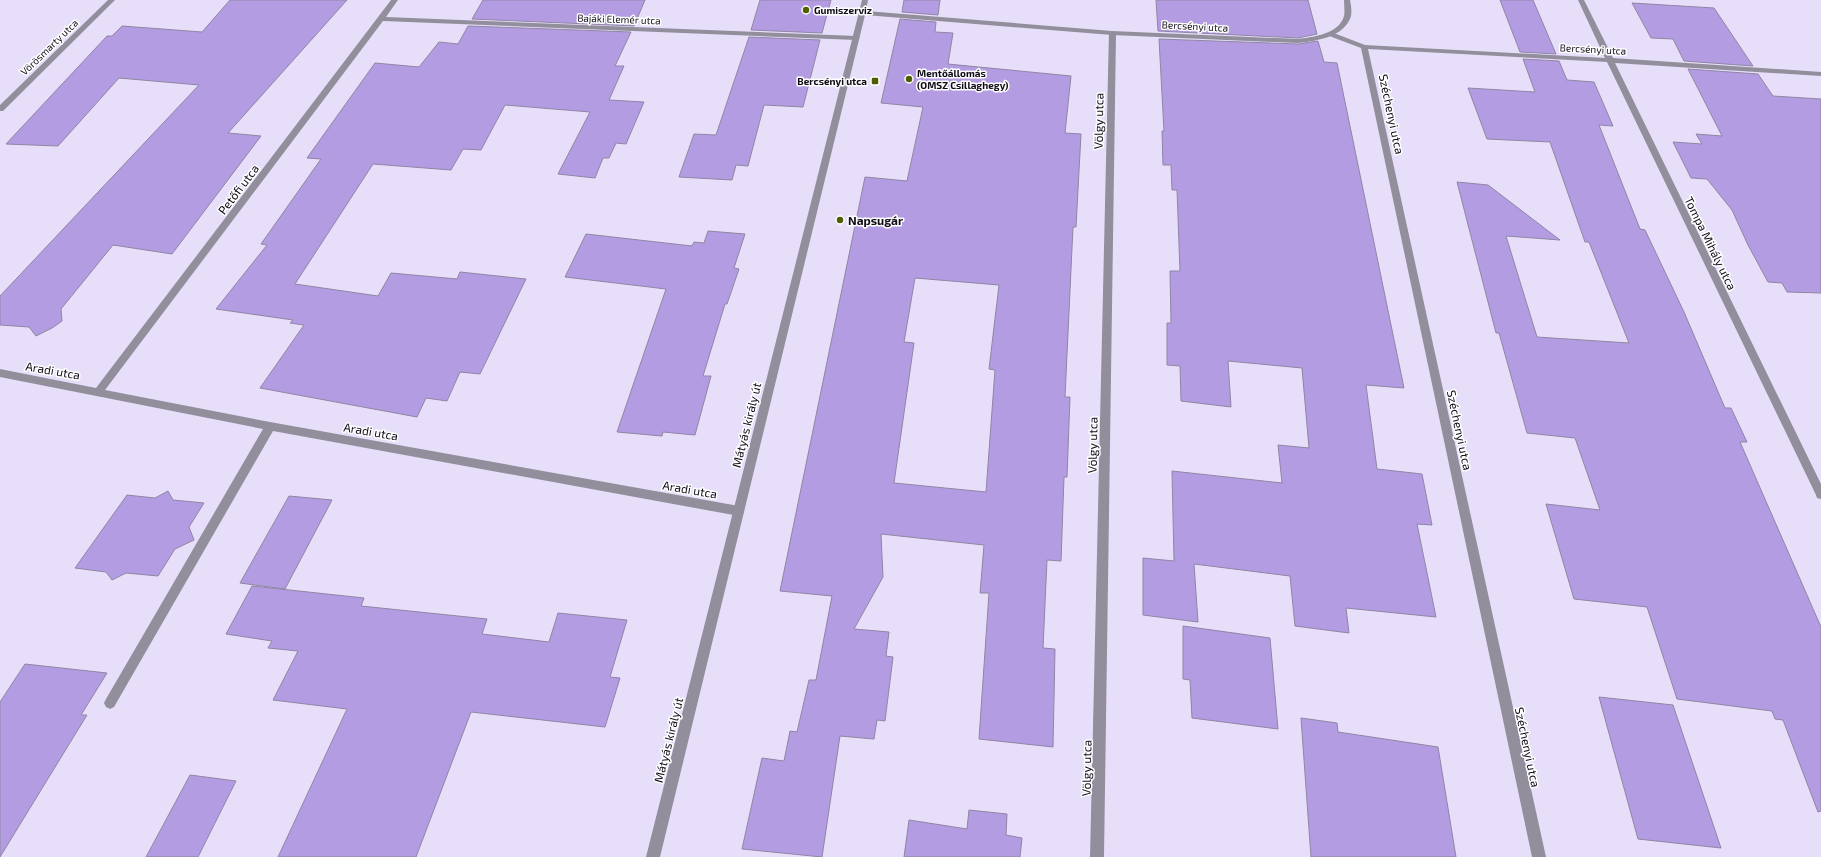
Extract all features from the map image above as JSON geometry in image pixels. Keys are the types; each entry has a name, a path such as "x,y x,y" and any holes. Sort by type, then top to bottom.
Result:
{"street":[{"name":"Vörösmarty utca","path":"0,109 112,0"},
{"name":"Petőfi utca","path":"100,391 395,0"},
{"name":"Mátyás király út","path":"653,857 865,0"},
{"path":"1328,34 1339,27 1347,16 1347,0"},
{"name":"Tompa Mihály utca","path":"1580,0 1821,495"},
{"name":"Bercsényi utca","path":"862,13 1112,33 1298,41 1313,39 1328,34"},
{"name":"Bajáki Elemér utca","path":"382,19 856,38"},
{"name":"Völgy utca","path":"1098,857 1112,33"},
{"path":"1328,34 1364,47"},
{"name":"Bercsényi utca","path":"1364,47 1609,60 1821,74"},
{"name":"Széchenyi utca","path":"1364,47 1539,857"},
{"name":"Aradi utca","path":"0,373 100,391 270,426 739,511"},
{"path":"110,703 270,426"}],"building":[{"path":"230,0 347,0 228,133 261,136 172,254 113,245 61,309 62,321 36,336 29,327 0,325 0,296 199,85 119,78 58,146 6,144 107,36 112,36 122,26 202,32"},
{"path":"483,0 645,0 634,26 472,19"},
{"path":"760,0 831,0 822,33 751,30"},
{"path":"904,0 940,0 938,15 902,12"},
{"path":"1156,0 1308,0 1317,34 1298,38 1158,31"},
{"path":"1500,0 1533,0 1556,54 1520,52"},
{"path":"1632,3 1714,8 1753,66 1684,61 1673,39 1651,38"},
{"path":"900,19 936,22 935,32 953,33 948,64 1071,76 1065,133 1081,134 1076,227 1073,227 1065,397 1070,397 1067,477 1064,477 1061,561 1047,560 1043,648 1055,649 1053,747 979,739 989,593 980,593 984,545 881,534 883,577 854,629 889,632 886,656 893,657 885,721 877,720 874,739 840,736 822,857 742,849 762,758 784,761 790,731 797,732 809,680 816,680 832,596 780,591 865,177 907,181 923,107 881,103","holes":["915,278 999,285 989,369 995,370 986,492 894,483 914,343 904,342"]},
{"path":"468,26 631,32 615,66 624,66 609,100 644,102 626,144 616,143 609,158 603,158 595,178 558,174 590,112 505,105 481,150 463,149 451,170 373,164 295,284 378,296 391,273 457,279 460,272 526,279 480,374 460,372 447,401 426,398 417,417 260,388 304,325 290,323 293,320 216,309 267,245 261,244 321,159 307,158 375,63 419,67 439,42 458,44"},
{"path":"749,37 820,40 803,107 764,105 748,166 736,165 732,180 679,177 694,134 716,135"},
{"path":"1159,39 1298,44 1318,41 1324,62 1337,63 1404,388 1366,385 1377,469 1422,474 1432,525 1417,524 1436,617 1346,608 1349,633 1295,626 1290,576 1194,564 1198,622 1143,615 1143,558 1174,561 1172,471 1282,483 1278,445 1309,448 1302,368 1228,361 1231,407 1181,401 1180,366 1167,365 1167,323 1171,323 1170,271 1180,271 1177,190 1172,190 1171,165 1163,165 1162,131 1164,131"},
{"path":"1523,59 1559,61 1567,80 1594,82 1613,126 1599,125 1640,229 1645,230 1684,312 1725,408 1731,408 1747,442 1740,442 1821,627 1821,811 1818,812 1783,720 1775,719 1772,711 1677,699 1647,607 1574,599 1546,504 1600,510 1575,438 1527,433 1499,333 1496,333 1457,182 1488,185 1560,240 1506,236 1537,337 1629,343 1589,242 1585,242 1550,142 1487,139 1468,88 1535,92"},
{"path":"1688,69 1758,74 1773,96 1821,99 1821,293 1787,292 1782,283 1768,282 1748,245 1732,210 1707,179 1691,178 1673,142 1702,144 1696,134 1722,136"},
{"path":"708,231 745,234 734,268 739,269 727,304 725,304 703,376 711,376 695,435 663,432 662,436 617,432 666,289 565,277 586,234 692,246 694,242 704,243"},
{"path":"168,491 173,500 204,503 189,527 194,540 175,549 158,576 126,573 112,580 106,572 75,568 127,495 155,498"},
{"path":"289,496 332,500 285,589 240,583"},
{"path":"252,586 364,598 361,606 487,619 482,634 549,642 558,613 627,620 610,677 620,678 605,727 471,712 416,857 278,857 347,709 273,700 298,651 268,648 272,641 226,634"},
{"path":"1183,626 1270,638 1278,729 1192,718 1190,680 1183,679"},
{"path":"25,664 107,673 81,715 87,715 0,857 0,702"},
{"path":"1599,697 1673,705 1721,848 1638,839"},
{"path":"1301,718 1337,723 1338,732 1438,747 1456,857 1311,857"},
{"path":"190,775 236,781 198,857 146,857"},
{"path":"969,810 1007,814 1006,835 1022,838 1020,857 904,857 909,820 967,829"}],"place":[{"name":"Gumiszerviz","path":"806,10"},
{"name":"Mentőállomás (OMSZ Csillaghegy)","path":"909,79"},
{"name":"Bercsényi utca","path":"875,81"},
{"name":"Napsugár","path":"840,220"}]}
